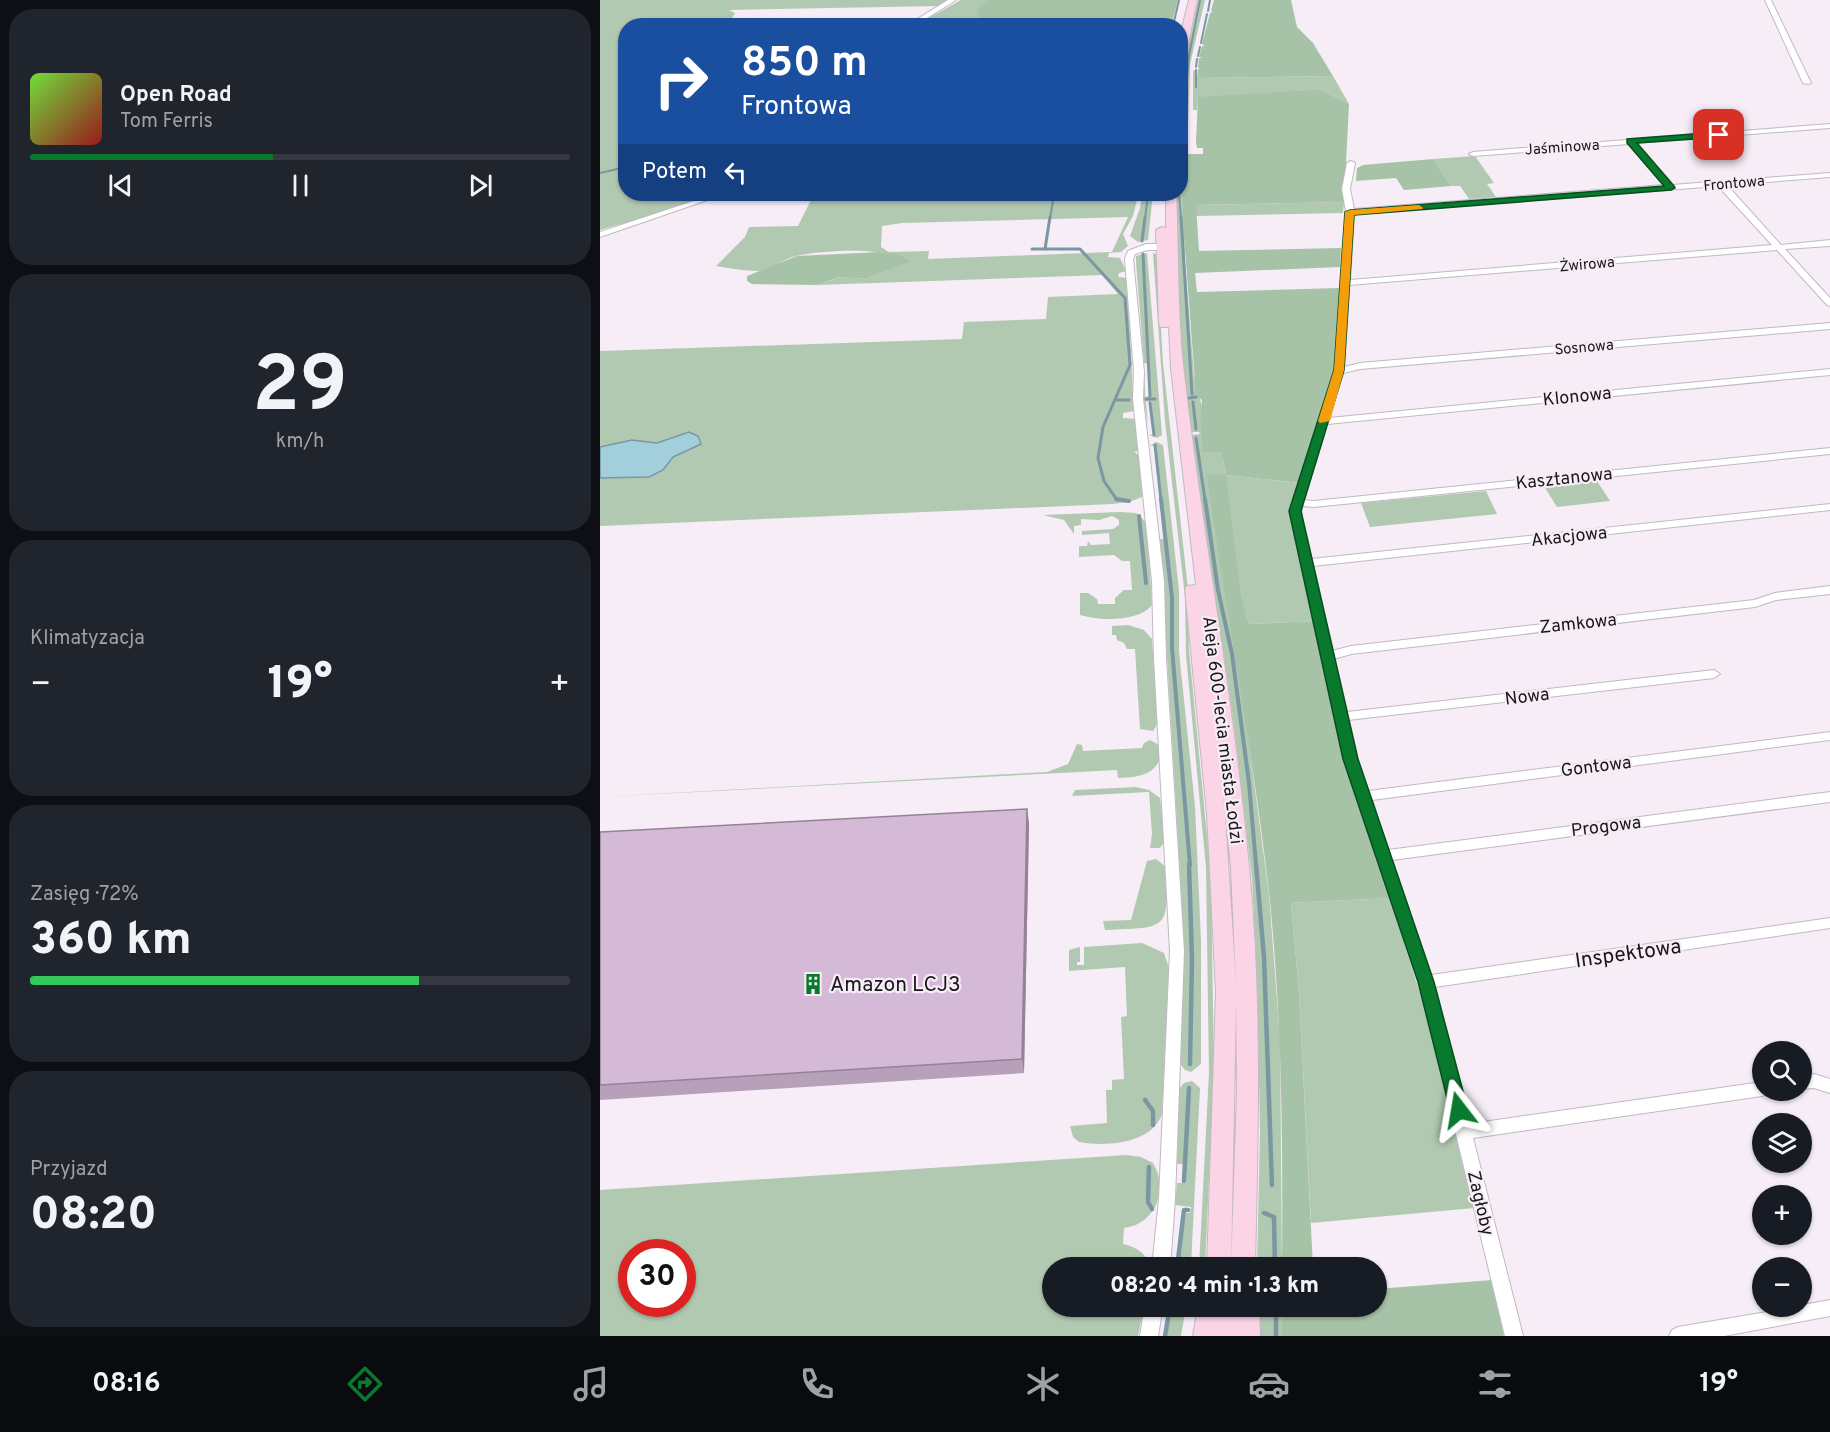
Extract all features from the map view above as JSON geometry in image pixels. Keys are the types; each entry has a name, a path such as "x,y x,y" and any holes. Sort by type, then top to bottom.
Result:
{"main road":[{"path":"1188,22 1193,0"},
{"name":"Aleja 600-lecia miasta Łodzi","path":"1164,201 1182,423 1227,738 1240,867 1245,949 1248,1092 1244,1257"},
{"name":"Aleja 600-lecia miasta Łodzi","path":"1170,201 1162,298 1174,431 1194,598 1221,885 1226,992 1219,1257"},
{"path":"1205,1336 1208,1317"},
{"path":"1217,1336 1218,1317"},
{"path":"1236,1336 1238,1317"},
{"path":"1247,1317 1248,1336"}],"street":[{"path":"923,18 953,0"},
{"path":"1768,0 1807,83"},
{"name":"Jaśminowa","path":"1473,154 1830,126"},
{"path":"1630,141 1671,188"},
{"name":"Zagłoby","path":"1351,163 1346,189 1350,212 1339,370 1298,503 1296,517 1340,717 1362,797 1426,982 1514,1336"},
{"name":"Frontowa","path":"1350,212 1830,175"},
{"path":"1721,184 1830,303"},
{"path":"600,235 700,201"},
{"name":"Żwirowa","path":"1345,283 1830,243"},
{"path":"1162,1257 1167,1199 1177,951 1160,658 1158,581 1138,399 1138,362 1129,259 1131,253 1138,249 1167,247"},
{"name":"Sosnowa","path":"1339,370 1360,366 1830,326"},
{"name":"Klonowa","path":"1324,421 1830,372"},
{"name":"Kasztanowa","path":"1298,503 1314,504 1830,451"},
{"name":"Akacjowa","path":"1307,563 1830,507"},
{"name":"Zamkowa","path":"1326,657 1352,650 1755,603 1775,597 1830,591"},
{"name":"Nowa","path":"1340,717 1714,674"},
{"name":"Gontowa","path":"1362,797 1830,736"},
{"name":"Progowa","path":"1382,856 1830,797"},
{"name":"Inspektowa","path":"1426,982 1830,923"},
{"path":"1812,1081 1830,1086"},
{"path":"1465,1132 1752,1090"},
{"path":"1678,1336 1830,1308"},
{"path":"1149,1336 1152,1317"}],"green space":[{"path":"600,0 949,0 939,6 729,10 735,13 732,18 618,18 618,201 693,201 600,230"},
{"path":"961,0 987,0 986,18 928,18"},
{"path":"987,0 1178,0 1173,18 979,18 977,10"},
{"path":"1198,0 1205,0 1190,64 1188,124 1188,49"},
{"path":"1214,0 1291,0 1297,27 1313,43 1333,76 1198,78 1198,69 1201,69 1198,68 1199,58 1203,57 1199,57 1202,46 1205,46 1202,44 1210,13 1213,12 1211,11"},
{"path":"1197,69 1198,78 1333,76 1349,104 1320,89 1198,98 1197,110 1193,110 1193,71"},
{"path":"1320,89 1349,104 1344,202 1196,205 1199,251 1341,248 1340,267 1195,273 1197,292 1339,288 1334,371 1301,483 1226,475 1240,588 1249,624 1314,621 1346,761 1390,898 1291,903 1299,992 1312,1257 1282,1257 1281,1079 1277,985 1269,892 1207,475 1226,474 1221,452 1203,452 1200,421 1202,400 1196,395 1183,201 1188,201 1188,154 1203,154 1203,148 1197,148 1198,97"},
{"path":"1475,156 1494,183 1487,184 1496,197 1469,199 1460,186 1451,186 1433,159"},
{"path":"1433,159 1451,186 1404,190 1396,178 1356,181 1357,168 1363,165"},
{"path":"810,201 1137,201 1133,216 1123,234 1128,246 1121,252 1109,253 1108,257 1120,258 1126,271 1119,273 1118,277 1127,278 1134,411 1123,413 1123,418 1136,419 1139,451 1134,452 1140,456 1142,497 1129,502 1112,504 600,526 600,351 962,339 964,322 1046,319 1048,297 1118,294 1102,275 817,285 841,277 865,279 909,262 887,253 871,251 807,254 791,257 768,269 758,271 716,266 745,237 749,227 798,226","holes":["1128,217 1112,252 928,259 929,251 889,252 881,247 882,226 902,223"]},
{"path":"1141,201 1152,201 1148,240 1138,242 1130,236"},
{"path":"1174,201 1184,201 1185,261 1194,375 1203,411 1200,421 1204,452 1221,451 1226,475 1301,483 1293,505 1314,621 1249,624 1240,588 1237,655 1269,894 1280,1040 1282,1257 1257,1257 1260,1131 1257,979 1252,879 1234,726 1223,649 1211,600 1191,435 1200,434 1190,432 1181,375"},
{"path":"1344,202 1343,213 1196,216 1196,205"},
{"path":"879,252 900,255 910,262 865,279 840,277 817,285 752,284 747,281 747,276 797,256"},
{"path":"1147,253 1162,435 1157,438 1149,435 1155,434 1151,403 1146,401 1148,425 1143,396 1145,377 1145,397 1151,395 1149,364 1144,363 1136,256"},
{"path":"1153,253 1157,255 1163,363 1188,589 1189,650 1211,877 1214,1070 1205,1257 1200,1257 1209,1072 1206,868 1186,655 1185,597 1165,421"},
{"path":"1156,442 1163,445 1179,590 1179,652 1195,806 1201,941 1201,1064 1191,1072 1185,1070 1181,1065 1182,907 1160,539 1167,539 1156,446 1150,446"},
{"path":"1597,481 1610,501 1557,507 1544,486"},
{"path":"1486,491 1497,514 1370,527 1361,503"},
{"path":"1136,513 1147,523 1152,605 1138,615 1118,619 1080,615 1080,593 1088,593 1097,599 1098,604 1115,604 1115,598 1124,590 1132,590 1130,561 1122,561 1114,555 1079,557 1079,546 1087,546 1088,541 1091,545 1110,544 1109,533 1082,535 1082,531 1113,529 1119,525 1119,520 1112,516 1099,520 1081,519 1081,525 1074,526 1074,534 1064,520 1043,515"},
{"path":"1128,625 1144,630 1152,639 1158,723 1153,731 1140,729 1135,649 1127,649 1124,643 1117,640 1116,635 1112,635 1112,626"},
{"path":"1150,740 1159,745 1159,761 1147,773 1130,777 1118,778 1117,770 600,797 1047,772 1068,764 1077,744 1082,745 1083,751 1142,748 1144,743"},
{"path":"1136,787 1149,790 1160,798 1165,841 1160,848 1150,848 1152,834 1149,792 1072,796 1075,790"},
{"path":"1156,859 1166,867 1166,904 1160,922 1141,928 1105,930 1103,921 1131,920 1147,861"},
{"path":"1390,898 1433,1035 1474,1208 1311,1223 1299,992 1291,903"},
{"path":"1142,943 1164,953 1169,968 1162,1114 1157,1124 1149,1132 1127,1141 1102,1144 1079,1142 1073,1137 1070,1126 1107,1123 1106,1090 1112,1090 1112,1080 1124,1079 1121,1017 1127,1016 1125,967 1069,971 1069,950 1080,947 1080,962 1077,962 1077,965 1084,965 1084,947"},
{"path":"1192,1081 1200,1088 1192,1257 1179,1257 1186,1213 1190,1213 1191,1207 1175,1205 1177,1183 1186,1183 1187,1164 1177,1164 1179,1089 1184,1083"},
{"path":"1126,1155 1141,1157 1153,1163 1158,1173 1160,1184 1157,1204 1144,1220 1124,1228 1123,1244 1140,1251 1145,1257 1042,1257 1042,1317 1142,1317 1138,1336 600,1336 600,1190"},
{"path":"1492,1280 1504,1336 1282,1336 1282,1317 1387,1317 1387,1288"},
{"path":"1169,1317 1184,1317 1181,1336 1166,1336"},
{"path":"1257,1317 1282,1317 1282,1336 1257,1336"}],"water":[{"path":"689,432 698,436 701,444 673,457 663,470 649,477 600,478 600,447 632,440 657,443"}],"building":[{"name":"Amazon LCJ3","path":"1027,809 1022,1059 600,1085 600,832"}],"waterway":[{"path":"1175,18 1179,0"},
{"path":"1188,67 1200,0"},
{"path":"1208,11 1210,0"},
{"path":"1201,43 1207,14"},
{"path":"1198,56 1200,47"},
{"path":"1196,67 1197,59"},
{"path":"1196,70 1196,87"},
{"path":"600,173 618,169"},
{"path":"1050,219 1053,201"},
{"path":"1145,219 1147,201"},
{"path":"1180,201 1181,219"},
{"path":"1045,249 1050,217"},
{"path":"1142,241 1145,217"},
{"path":"1181,217 1192,394"},
{"path":"1032,249 1045,249"},
{"path":"1045,249 1080,249 1125,298 1130,365 1103,427 1098,458 1104,481 1116,499"},
{"path":"1143,254 1150,396"},
{"path":"1189,398 1196,397"},
{"path":"1146,399 1155,399"},
{"path":"1115,400 1129,400"},
{"path":"1193,402 1196,429"},
{"path":"1150,403 1154,435"},
{"path":"1196,438 1205,500"},
{"path":"1155,445 1161,500"},
{"path":"1116,499 1129,501"},
{"path":"1161,499 1172,598 1172,648 1190,865"},
{"path":"1205,499 1218,590 1232,654 1249,783 1256,865"},
{"path":"1139,516 1146,583"},
{"path":"1189,864 1192,960 1190,1064"},
{"path":"1256,864 1264,957 1272,1185"},
{"path":"1184,1181 1189,1088"},
{"path":"1145,1100 1153,1111 1153,1125"},
{"path":"1149,1167 1148,1202 1152,1209"},
{"path":"1178,1257 1184,1210 1188,1210"},
{"path":"1264,1213 1274,1217 1275,1257"},
{"path":"1165,1336 1168,1317"},
{"path":"1276,1317 1276,1336"}],"slow traffic":[{"path":"1324,421 1339,370 1350,212 1419,208"}],"place":[{"name":"Amazon LCJ3","path":"813,984"}],"route":[{"path":"1459,1110 1426,982 1351,759 1326,657 1295,511 1339,370 1350,212 1671,188 1630,141 1719,135"}]}
